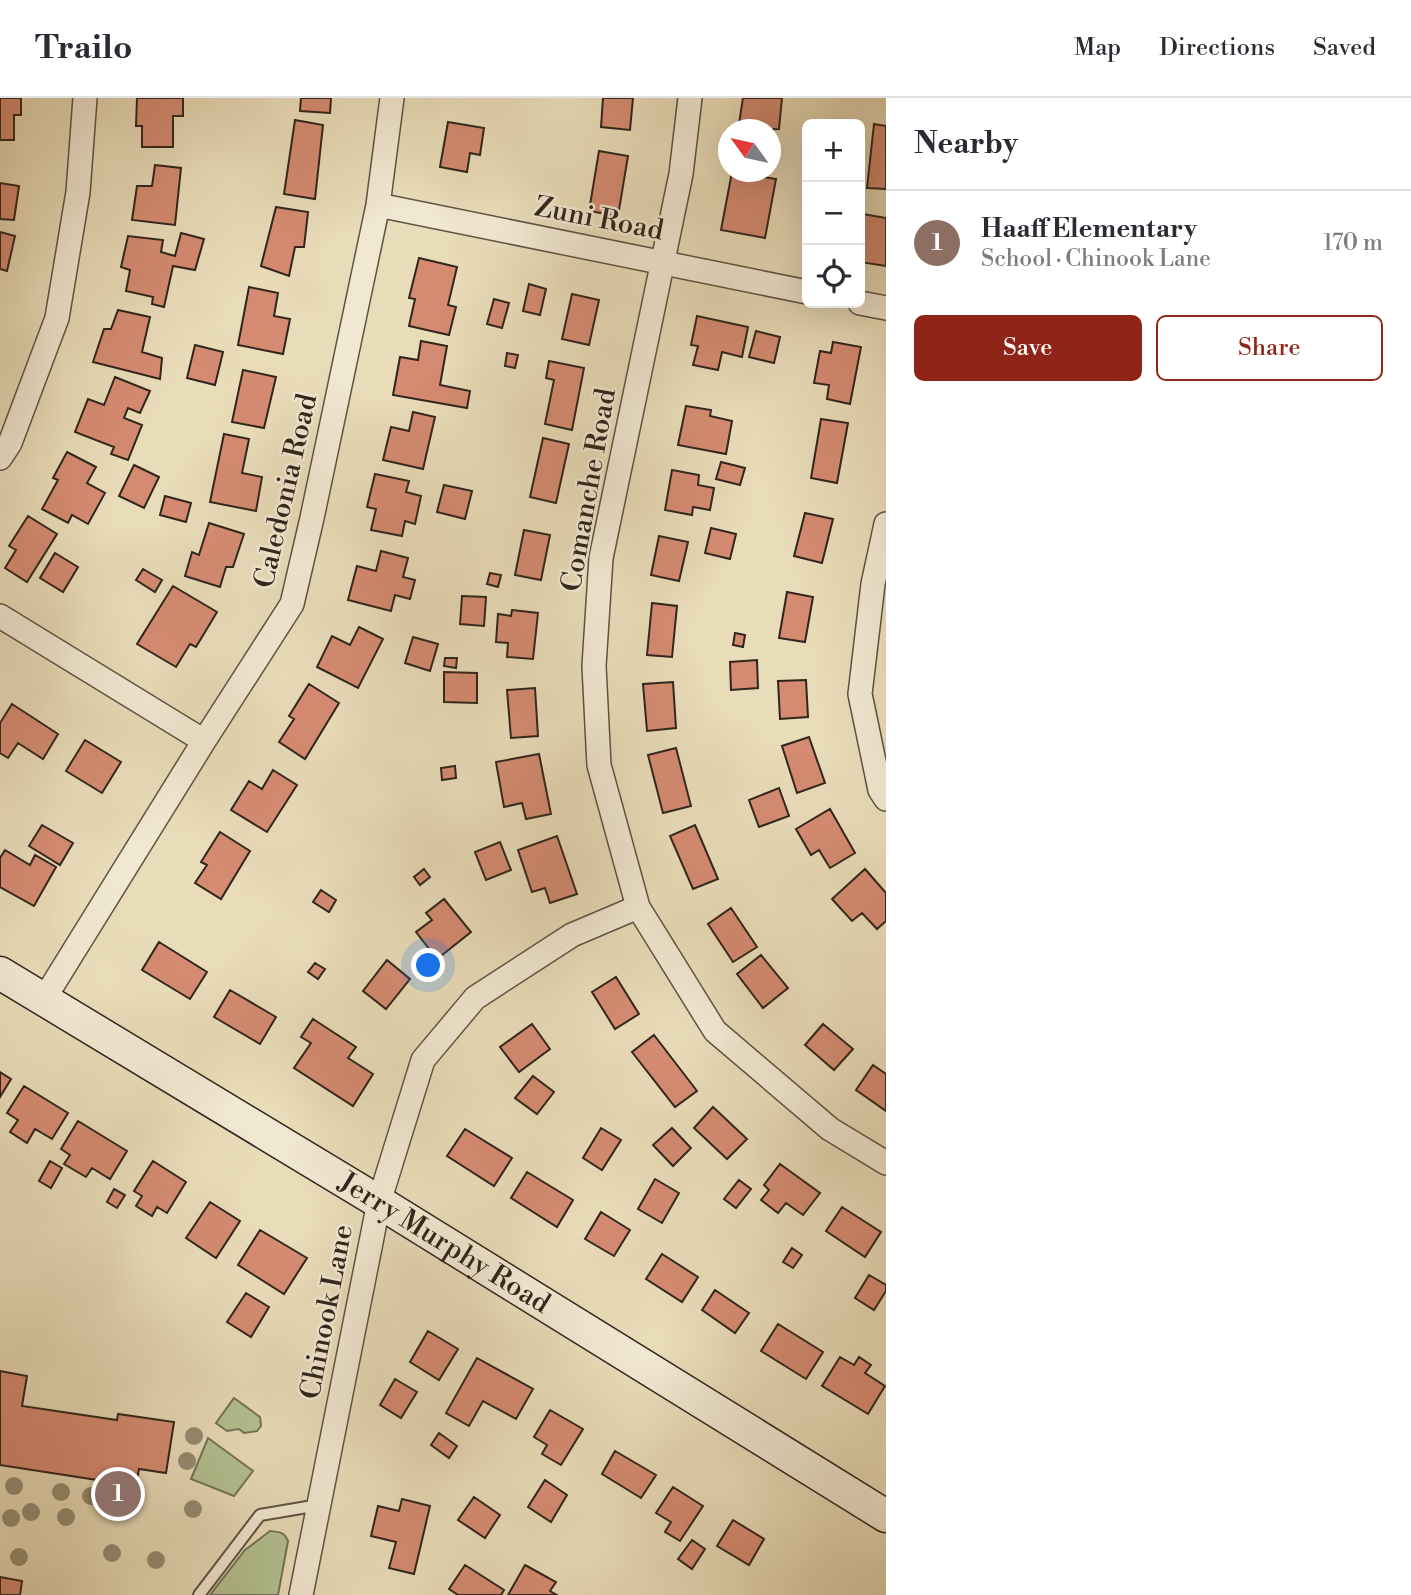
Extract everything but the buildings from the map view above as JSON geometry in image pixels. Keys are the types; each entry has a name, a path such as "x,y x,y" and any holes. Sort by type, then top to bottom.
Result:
{"street":[{"path":"0,458 9,443 57,318 78,192 85,98"},
{"name":"Caledonia Road","path":"44,999 292,604 378,205 392,98"},
{"name":"Comanche Road","path":"690,98 681,174 664,262 601,558 594,666 599,765 638,907 715,1031 830,1129 886,1163"},
{"name":"Zuni Road","path":"378,205 802,291"},
{"path":"865,304 886,308"},
{"path":"886,524 880,584 860,694 880,790 886,799"},
{"path":"0,616 204,741"},
{"name":"Chinook Lane","path":"301,1595 379,1202 423,1060 475,998 572,935 638,907"},
{"name":"Jerry Murphy Road","path":"0,973 379,1202 886,1516"}],"lane":[{"path":"199,1595 260,1515 319,1505"}],"green space":[{"path":"234,1398 260,1417 261,1426 257,1431 227,1431 216,1423"},
{"path":"208,1438 253,1471 234,1496 191,1479"},
{"path":"270,1531 281,1533 288,1541 278,1595 210,1595 245,1550"}],"place":[{"name":"Haaff Elementary","path":"118,1494"}]}
